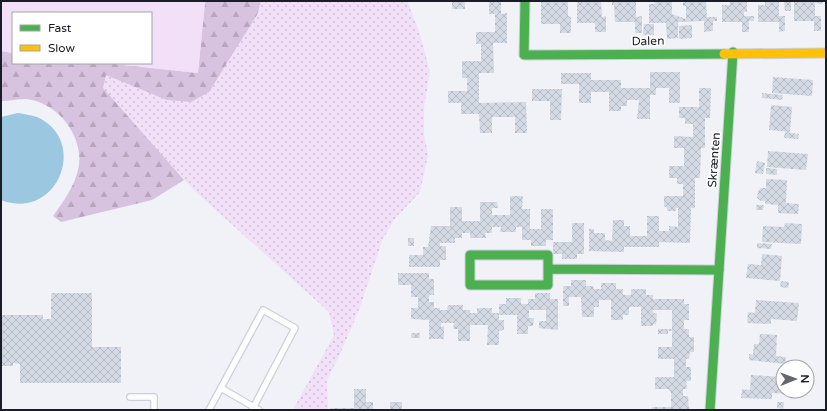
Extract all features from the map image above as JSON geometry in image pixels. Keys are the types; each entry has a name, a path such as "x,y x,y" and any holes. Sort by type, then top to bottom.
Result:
{"street":[{"name":"Dalen","path":"525,1 524,55 733,52 826,53"},
{"name":"Skrænten","path":"710,410 733,52"},
{"path":"470,255 548,255 548,269 548,285 470,285 470,255"},
{"path":"548,269 719,270"}],"lane":[{"path":"210,410 221,388 263,310 295,328 255,409 221,388"},
{"path":"130,397 154,397 154,410"}],"shaded area":[{"path":"1,1 407,1 419,31 430,72 424,107 424,134 428,155 420,192 394,220 382,241 359,310 327,380 328,410 293,410 334,335 329,312 196,192 100,97 1,89","holes":["260,2 257,15 219,75"]},
{"path":"1,1 205,1 198,73 114,64 152,64 152,12 12,12 12,53 1,51"}],"green space":[{"path":"206,1 261,1 257,15 209,92 191,102 167,100 106,75 103,88 184,180 152,200 61,222 53,216 68,194 78,170 78,146 74,134 59,114 38,102 26,99 1,101 1,51 12,53 12,64 114,64 198,73"}],"water":[{"path":"18,113 37,117 53,128 62,143 64,160 60,176 51,190 38,200 21,204 1,200 1,117"}],"building":[{"path":"452,1 470,2 465,2 465,9 452,9"},
{"path":"489,1 501,1 501,14 507,13 507,43 493,43 494,73 479,73 479,103 526,102 527,133 515,133 515,117 492,117 492,133 480,133 479,114 461,114 461,103 448,103 448,91 467,91 467,78 462,78 462,61 481,61 481,44 476,44 476,32 495,32 495,14 489,14"},
{"path":"541,1 568,1 568,16 571,17 571,33 560,33 560,24 541,24"},
{"path":"577,1 601,1 602,17 606,16 606,32 595,32 595,23 577,23"},
{"path":"612,1 636,1 636,17 642,16 642,33 635,33 635,22 615,22 614,5 612,5"},
{"path":"654,1 672,1 672,14 686,19 686,6 683,6 683,1 706,1 707,17 717,17 717,21 713,21 713,31 704,32 704,21 678,22 678,38 667,39 666,23 649,23 649,4 655,4"},
{"path":"730,1 747,1 747,12 744,12 744,16 754,16 754,21 749,21 749,32 742,32 742,22 722,22 722,5 730,5"},
{"path":"765,1 779,1 779,16 785,16 785,31 779,32 779,22 758,22 758,5 765,5"},
{"path":"784,1 791,1 791,11 785,11"},
{"path":"794,1 823,1 823,4 815,3 815,16 821,16 821,31 814,31 814,21 794,21"},
{"path":"644,24 654,24 654,35 643,35"},
{"path":"692,25 692,38 679,39 679,26"},
{"path":"650,72 680,72 680,103 669,103 669,88 656,88 656,95 650,95 650,119 637,119 639,100 627,100 627,106 621,106 621,111 609,111 609,92 591,92 591,103 579,103 579,84 561,84 561,73 591,73 591,80 621,80 621,88 650,88"},
{"path":"773,77 813,80 812,96 772,93"},
{"path":"699,88 711,88 710,118 705,118 705,148 701,148 700,178 695,178 695,208 691,208 690,243 659,242 659,247 624,247 624,252 589,251 589,229 594,229 594,233 605,233 605,240 612,241 613,220 624,220 624,226 630,226 630,236 647,236 647,216 659,216 659,231 669,231 669,226 678,227 678,208 676,208 676,211 667,211 667,207 664,207 664,196 683,196 683,184 677,184 677,178 669,178 669,166 684,166 684,148 674,148 674,136 693,137 693,124 685,124 685,118 679,118 679,107 699,107"},
{"path":"532,89 562,89 561,120 550,120 550,101 532,101"},
{"path":"762,93 783,95 782,100 762,98"},
{"path":"771,105 792,107 790,132 769,130"},
{"path":"785,132 799,134 798,139 784,138"},
{"path":"768,151 808,154 806,170 767,167"},
{"path":"757,161 765,163 763,174 755,173"},
{"path":"766,168 777,169 777,175 766,174"},
{"path":"766,179 787,180 786,203 799,204 798,214 778,213 778,205 765,204 765,201 761,201 757,198 758,191 761,188 766,188"},
{"path":"510,196 523,196 522,209 530,209 530,229 541,229 541,209 553,209 553,240 546,240 546,246 531,246 531,240 522,240 522,227 516,227 516,232 500,232 501,227 492,227 492,233 485,233 486,238 470,238 470,233 462,233 462,238 455,238 455,243 440,243 440,246 446,246 446,260 440,260 440,267 409,267 409,255 423,255 423,247 428,247 431,226 450,226 450,207 462,207 462,221 480,221 480,202 497,202 498,208 492,208 492,215 510,215"},
{"path":"756,205 764,205 763,210 756,210"},
{"path":"572,223 584,223 584,254 577,254 577,259 562,259 562,254 553,254 553,242 572,242"},
{"path":"785,223 802,224 801,244 762,242 763,226 784,227"},
{"path":"408,238 414,238 414,246 408,246"},
{"path":"757,243 772,244 771,249 757,248"},
{"path":"762,254 782,256 780,281 746,278 748,264 761,265"},
{"path":"398,273 429,273 429,279 434,279 434,295 429,295 429,302 434,302 434,308 440,308 440,310 447,310 448,305 463,305 463,310 470,310 470,313 477,313 477,308 492,308 492,313 499,313 499,304 506,304 506,298 521,298 521,304 528,304 528,299 535,299 535,293 550,293 550,299 558,299 558,330 539,328 539,321 546,321 546,310 529,310 529,318 534,318 533,326 528,326 528,334 517,334 517,315 499,315 499,320 504,320 504,330 499,331 499,345 487,345 488,325 470,325 470,341 458,341 458,329 453,329 454,323 441,323 441,327 444,326 444,339 429,339 429,320 411,319 411,308 418,308 418,297 411,297 411,285 398,285"},
{"path":"571,280 586,280 586,286 593,286 594,289 601,289 601,283 616,283 616,289 623,289 623,295 631,295 631,289 646,289 646,295 653,295 653,299 684,299 684,304 689,304 689,320 684,320 684,329 689,329 689,337 694,337 694,352 690,352 689,359 686,359 686,367 691,367 691,381 686,381 687,389 683,389 683,396 688,396 689,410 652,410 652,407 671,407 671,392 669,389 655,389 655,377 674,377 674,359 658,359 658,347 672,347 672,331 668,331 668,334 658,334 658,329 672,329 672,310 653,310 653,313 657,313 656,324 653,324 653,326 641,326 641,307 629,307 629,315 623,315 623,320 611,320 611,300 599,300 599,307 594,307 594,317 582,317 581,297 569,297 569,306 563,306 563,286 571,286"},
{"path":"781,281 789,282 788,288 780,287"},
{"path":"51,293 92,293 92,347 121,347 121,383 20,383 20,364 13,363 13,366 1,366 1,315 43,315 43,319 51,319"},
{"path":"756,300 799,303 797,321 771,319 771,324 747,323 748,312 755,313"},
{"path":"411,333 420,333 420,338 411,338"},
{"path":"760,334 777,335 776,356 786,357 786,359 775,359 775,363 749,360 749,354 753,355 754,344 759,344"},
{"path":"751,375 775,376 775,393 772,393 772,399 741,398 742,389 750,390"},
{"path":"354,389 366,389 366,402 373,402 373,410 330,410 330,408 354,408"},
{"path":"390,402 402,402 402,410 390,410"},
{"path":"777,402 784,402 783,409 777,408"}],"traffic: fast":[{"path":"525,1 524,55 724,54"},
{"path":"710,410 733,52"},
{"path":"548,269 548,285 470,285 470,255 548,255 548,269 719,270"}],"traffic: slow":[{"path":"724,54 826,53"}]}
